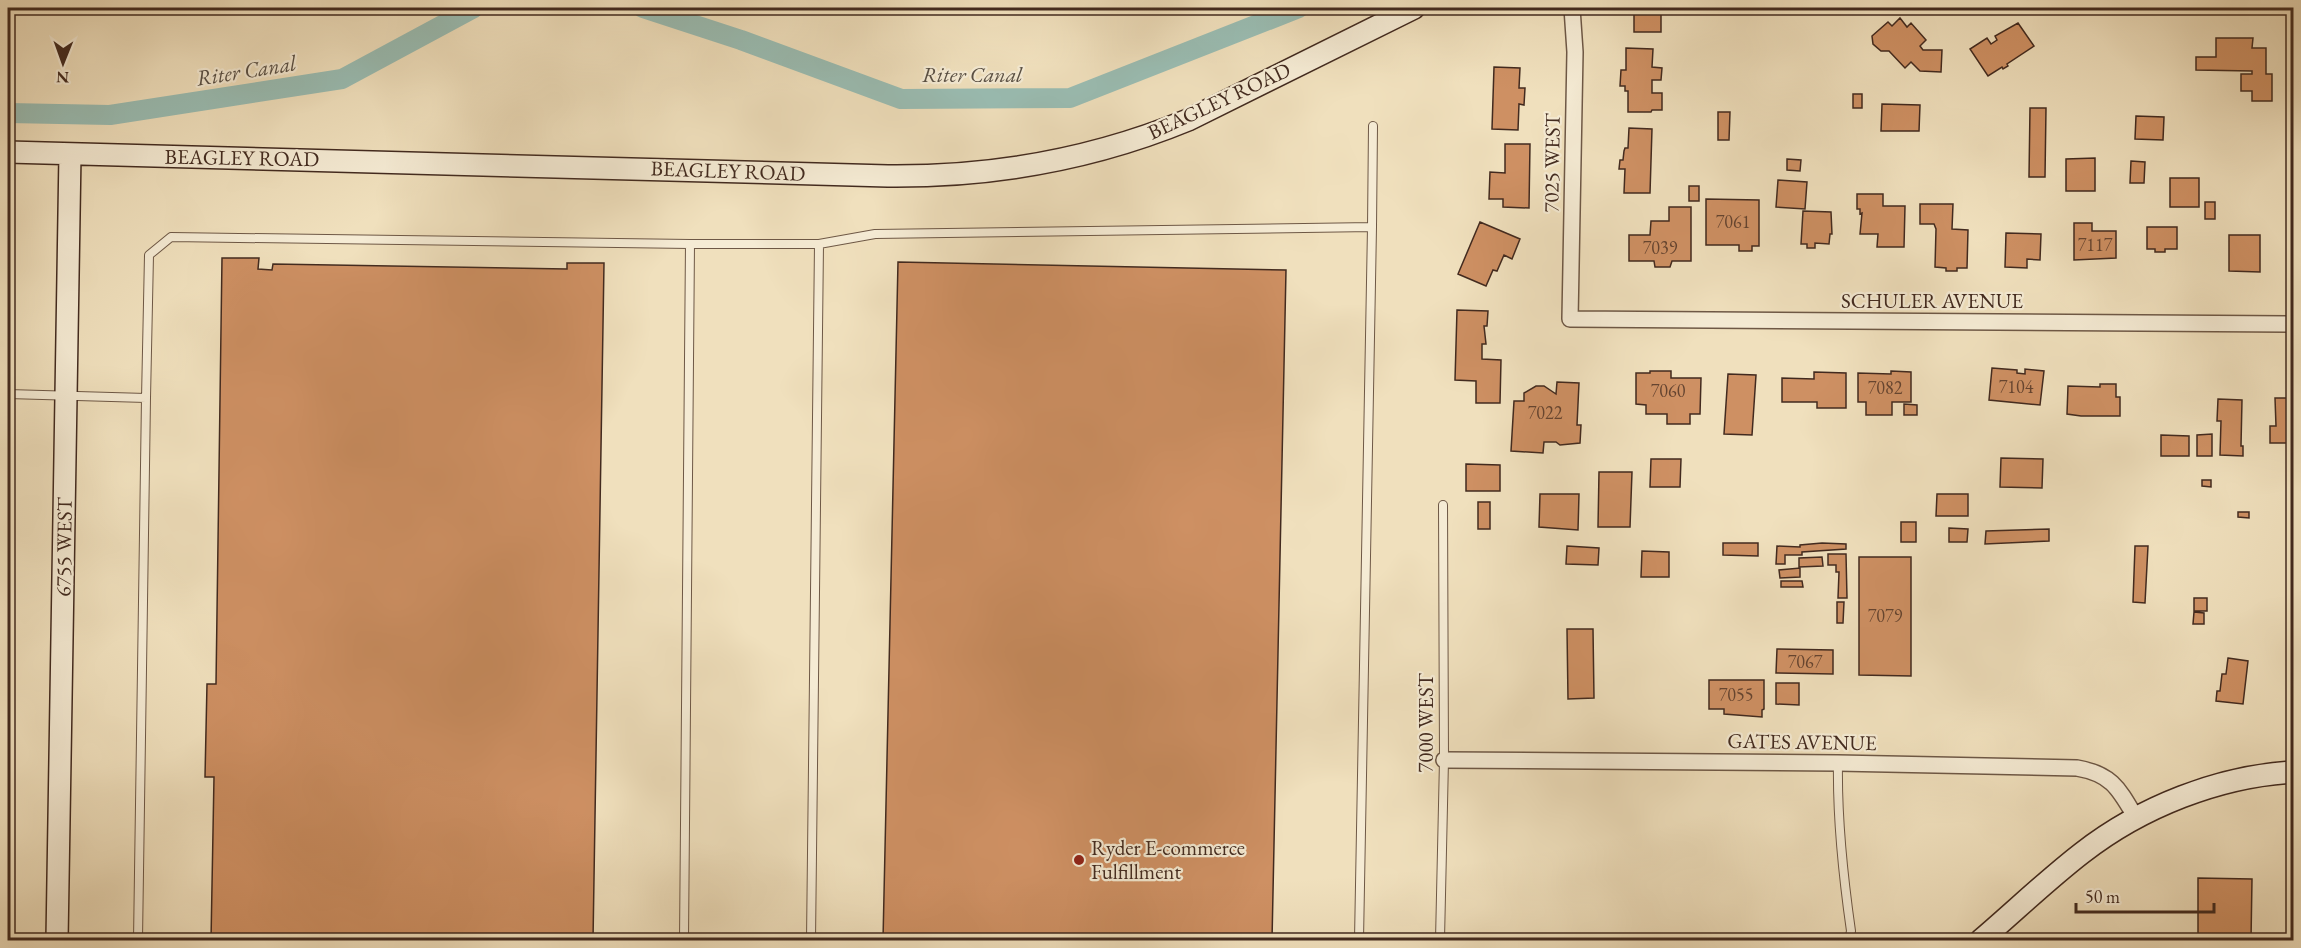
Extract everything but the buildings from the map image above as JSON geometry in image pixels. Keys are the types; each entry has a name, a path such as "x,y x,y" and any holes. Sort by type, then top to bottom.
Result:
{"street":[{"name":"BEAGLEY ROAD","path":"8,152 888,176 952,176 987,173 1081,156 1161,131 1188,120 1414,8"},
{"name":"7025 WEST","path":"1570,319 1575,52 1572,8"},
{"name":"6755 WEST","path":"57,940 70,154"},
{"name":"SCHULER AVENUE","path":"1570,319 2294,324"},
{"name":"GATES AVENUE","path":"1444,760 1838,763 2077,768 2092,771 2113,783 2136,818"},
{"path":"1981,940 2082,853 2136,818 2171,801 2210,788 2258,776 2294,772"}],"lane":[{"path":"1359,940 1373,126"},
{"path":"138,940 149,255 171,237 819,244 875,234 1372,227"},
{"path":"684,940 690,244"},
{"path":"811,940 819,244"},
{"path":"8,394 146,398"},
{"name":"7000 WEST","path":"1440,940 1444,760 1443,506"},
{"path":"1838,763 1837,798 1842,869 1851,932 1849,940"}],"waterway":[{"name":"Riter Canal","path":"8,113 110,115 342,79 474,8"},
{"name":"Riter Canal","path":"643,8 741,40 901,99 1070,98 1299,8"}],"place":[{"name":"Ryder E-commerce Fulfillment","path":"1079,860"}]}
